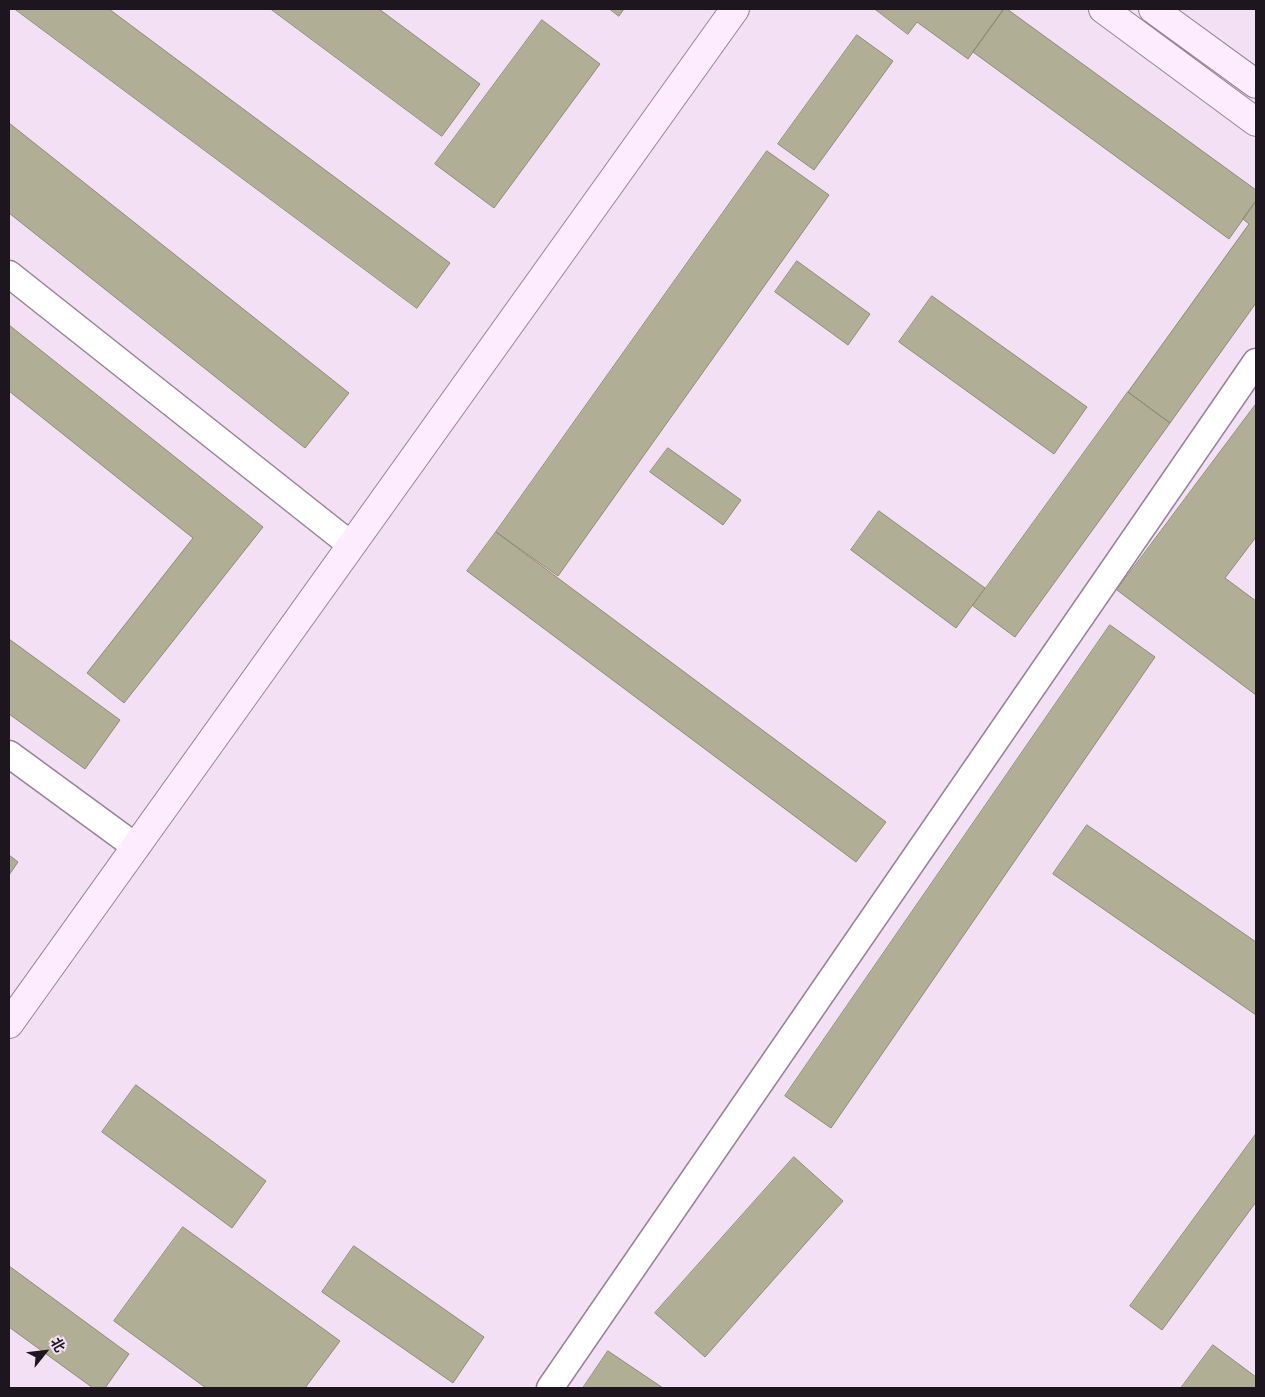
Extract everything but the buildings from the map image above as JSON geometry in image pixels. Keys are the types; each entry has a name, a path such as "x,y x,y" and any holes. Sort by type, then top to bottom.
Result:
{"street":[{"path":"9,1024 734,9"},
{"path":"1103,9 1256,122"},
{"path":"1153,9 1256,84"},
{"path":"9,274 351,545"},
{"path":"550,1388 1256,362"},
{"path":"9,754 136,847"}]}
